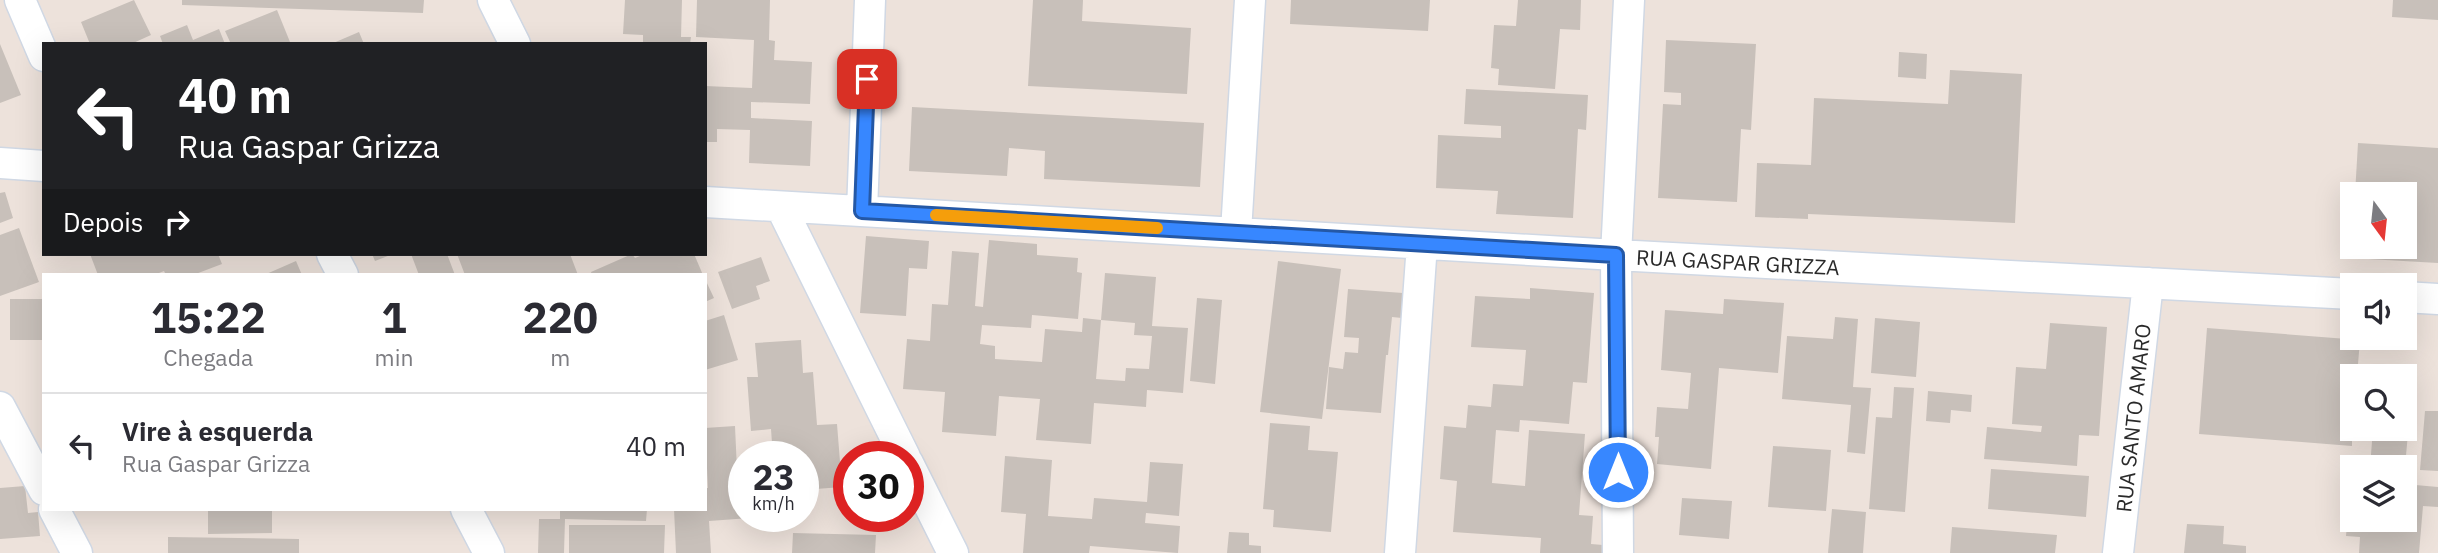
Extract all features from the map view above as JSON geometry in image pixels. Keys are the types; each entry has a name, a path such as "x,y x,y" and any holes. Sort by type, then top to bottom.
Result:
{"street":[{"path":"20,0 42,51"},
{"path":"493,0 514,42"},
{"path":"862,211 870,0"},
{"path":"1236,232 1250,0"},
{"path":"1618,553 1616,255 1629,0"},
{"path":"0,163 42,166"},
{"name":"RUA GASPAR GRIZZA","path":"707,202 2340,293"},
{"path":"781,207 897,441"},
{"path":"1401,553 1422,244"},
{"path":"333,256 342,273"},
{"name":"RUA SANTO AMARO","path":"2118,553 2148,283"},
{"path":"2417,298 2438,299"},
{"path":"0,407 42,486"},
{"path":"924,495 953,553"},
{"path":"55,511 77,553"},
{"path":"467,511 489,553"}],"building":[{"path":"134,0 151,35 135,42 89,42 81,22"},
{"path":"182,0 424,0 423,13 182,5"},
{"path":"625,0 682,0 681,37 691,37 690,42 643,42 643,35 623,34"},
{"path":"697,0 770,0 769,40 775,41 774,60 812,62 810,104 751,102 751,118 812,121 810,166 749,163 750,130 717,129 717,142 707,142 707,86 752,88 754,40 696,37"},
{"path":"1033,0 1083,0 1082,21 1191,28 1187,94 1028,86"},
{"path":"1291,0 1430,0 1428,31 1290,24"},
{"path":"1518,0 1581,0 1580,30 1560,29 1555,89 1498,85 1499,69 1491,68 1494,25 1516,26"},
{"path":"2393,0 2438,0 2438,20 2392,17"},
{"path":"277,10 290,42 230,42 225,31"},
{"path":"187,25 193,40 219,29 224,42 162,42 160,36"},
{"path":"359,32 363,42 336,42"},
{"path":"1666,40 1756,44 1751,130 1741,129 1737,202 1658,198 1663,104 1681,105 1681,93 1664,92"},
{"path":"0,44 21,95 0,103"},
{"path":"1899,52 1927,54 1926,79 1898,77"},
{"path":"1950,70 2022,74 2015,223 1808,214 1808,219 1755,217 1757,163 1811,165 1814,98 1948,104"},
{"path":"1466,89 1588,95 1586,130 1578,129 1573,218 1496,214 1498,191 1436,188 1438,135 1501,138 1501,126 1464,124"},
{"path":"912,107 1204,123 1200,187 1044,179 1045,151 1009,148 1007,176 909,171"},
{"path":"2358,143 2438,148 2438,263 2368,259 2417,259 2417,182 2356,182"},
{"path":"5,192 13,218 0,223 0,193"},
{"path":"19,228 39,282 0,296 0,235"},
{"path":"866,236 929,241 927,269 909,268 906,316 860,313"},
{"path":"989,240 1037,244 1037,255 1078,258 1077,272 1082,273 1078,319 1032,315 1031,328 982,325 980,344 995,346 995,359 1042,362 1045,329 1082,332 1083,318 1101,320 1105,273 1156,277 1152,326 1188,328 1183,393 1147,390 1146,407 1094,403 1091,444 1036,440 1040,399 999,396 996,436 942,432 945,392 903,389 907,339 930,341 932,304 948,305 952,251 979,253 975,306 983,307","holes":["1101,320 1135,323 1134,335 1152,336 1149,369 1126,368 1125,381 1096,379"]},
{"path":"91,256 219,256 222,264 198,273 97,273"},
{"path":"373,256 388,256 375,261"},
{"path":"412,256 448,256 454,273 418,273"},
{"path":"458,256 571,256 577,273 464,273"},
{"path":"627,256 695,256 702,273 591,273"},
{"path":"761,257 770,281 756,286 760,299 732,309 718,272"},
{"path":"296,261 301,273 269,273"},
{"path":"1278,261 1341,269 1322,419 1260,412"},
{"path":"707,283 714,298 707,301"},
{"path":"1530,288 1594,293 1587,383 1573,382 1569,424 1520,420 1519,432 1496,430 1492,483 1525,486 1529,430 1585,434 1579,515 1593,516 1591,544 1603,545 1603,553 1540,553 1541,538 1453,532 1457,481 1440,479 1444,426 1466,428 1468,405 1491,407 1493,384 1523,386 1526,350 1471,347 1475,296 1530,299"},
{"path":"1348,289 1403,293 1402,318 1392,317 1381,413 1326,409 1329,367 1343,369 1345,352 1358,353 1359,338 1344,337"},
{"path":"1197,298 1222,300 1215,384 1190,381"},
{"path":"10,299 42,299 42,340 10,340"},
{"path":"1724,299 1784,303 1778,373 1719,368 1711,469 1657,464 1657,407 1688,409 1691,373 1661,370 1665,310 1723,314"},
{"path":"724,315 738,360 707,369 707,320"},
{"path":"1835,317 1858,319 1853,387 1871,388 1865,454 1847,452 1851,405 1782,399 1787,336 1833,339"},
{"path":"1875,318 1920,322 1916,377 1871,373"},
{"path":"2050,323 2107,327 2099,436 2079,435 2077,466 1984,459 1987,427 2041,432 2042,426 2012,424 2016,367 2046,369"},
{"path":"2207,328 2340,338 2340,350 2359,350 2358,364 2340,364 2340,441 2352,441 2352,446 2199,434"},
{"path":"801,340 803,373 813,372 817,425 837,424 838,441 833,441 833,488 819,489 819,441 772,441 771,429 751,431 747,377 758,377 755,343"},
{"path":"1894,387 1914,388 1905,512 1869,509 1876,417 1892,418"},
{"path":"1928,391 1972,395 1971,412 1951,410 1950,423 1926,421"},
{"path":"2425,411 2438,411 2438,471 2420,470"},
{"path":"1270,423 1310,426 1308,450 1338,452 1331,532 1273,527 1274,510 1263,509"},
{"path":"735,426 736,441 728,441 728,520 709,521 711,553 676,553 674,511 707,511 707,428"},
{"path":"2372,441 2407,441 2406,455 2371,455"},
{"path":"1773,446 1831,450 1826,511 1768,507"},
{"path":"1005,456 1052,460 1048,516 1092,519 1094,498 1147,502 1150,462 1183,464 1179,516 1146,513 1145,523 1180,526 1178,553 1090,546 1089,553 1023,553 1026,514 1001,512"},
{"path":"1991,469 2089,476 2086,517 1988,509"},
{"path":"2417,485 2438,487 2438,507 2423,506 2419,553 2359,553 2360,537 2346,536 2346,532 2417,532"},
{"path":"25,486 28,513 38,512 40,536 0,539 0,488"},
{"path":"1682,498 1732,501 1729,539 1679,535"},
{"path":"1832,509 1866,512 1863,553 1828,553"},
{"path":"208,511 272,511 272,533 208,534"},
{"path":"560,511 647,511 646,521 565,519 564,553 538,553 539,519 560,519"},
{"path":"2187,524 2224,526 2223,544 2246,546 2246,553 2184,553"},
{"path":"569,525 665,525 664,553 569,553"},
{"path":"1952,527 2057,535 2055,553 1950,553"},
{"path":"1229,532 1249,533 1249,545 1261,546 1261,553 1227,553"},
{"path":"793,533 876,535 875,553 792,553"},
{"path":"168,537 299,539 299,553 168,553"}],"slow traffic":[{"path":"936,215 1157,228"}],"route":[{"path":"867,79 862,211 1616,255 1618,472"}]}
